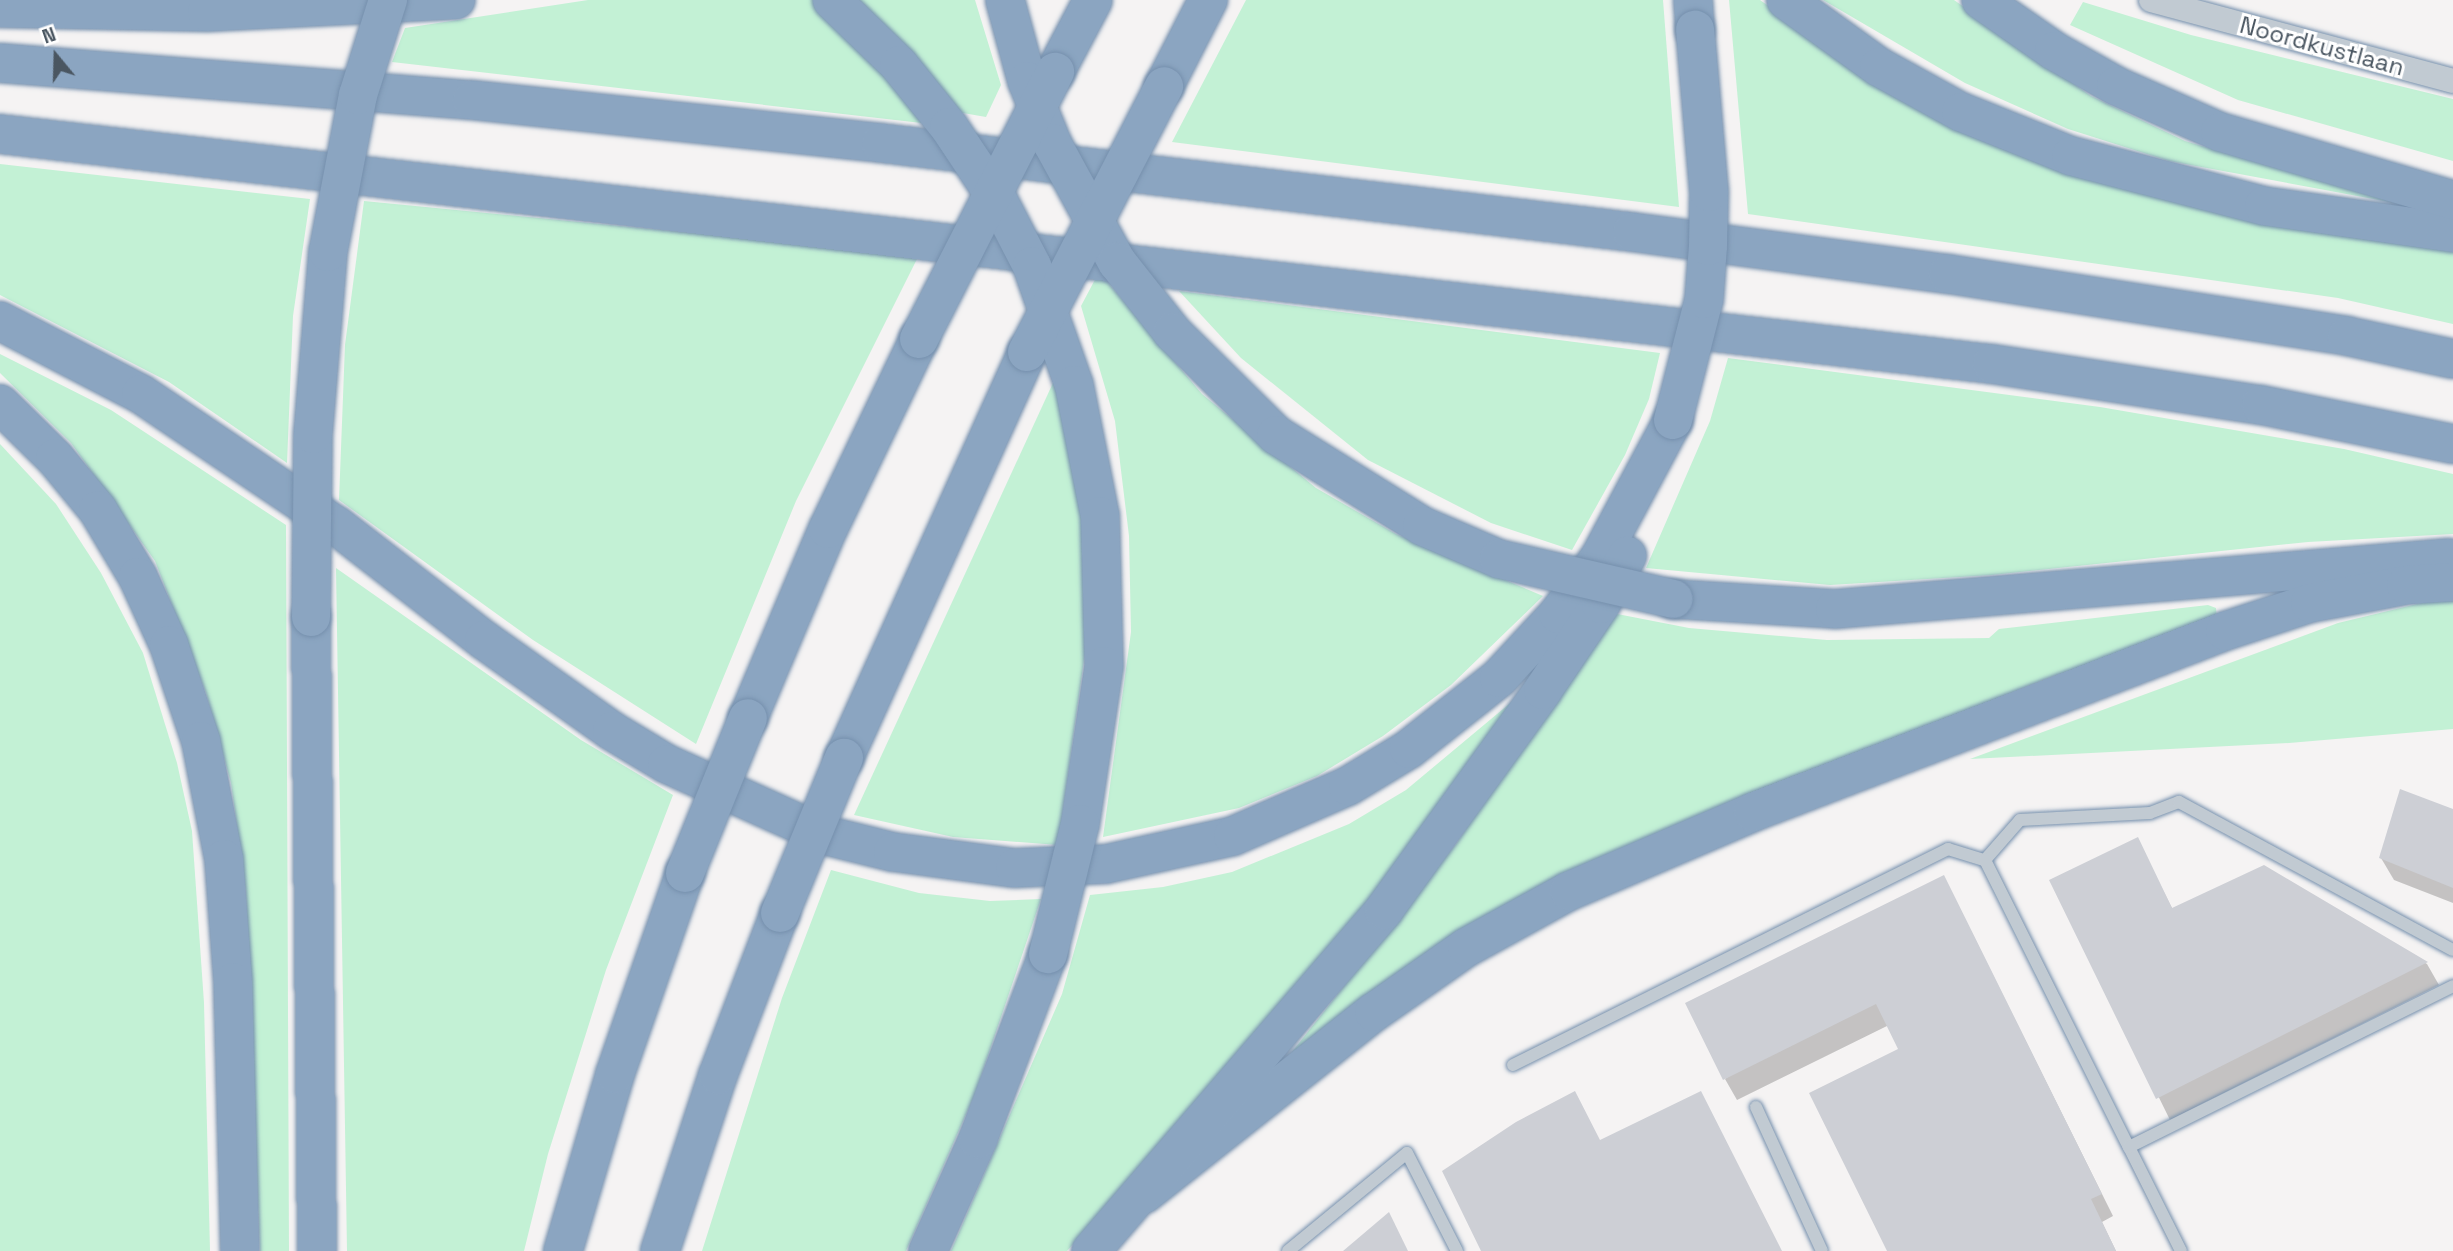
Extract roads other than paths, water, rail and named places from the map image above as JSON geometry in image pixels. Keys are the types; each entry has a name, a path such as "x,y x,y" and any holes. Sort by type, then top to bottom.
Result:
{"highway":[{"path":"317,1251 311,617 313,434 328,252 358,95 388,0"},
{"path":"0,8 207,12 456,0"},
{"path":"832,0 899,65 949,128 999,202 1032,266 1074,385 1100,516 1104,666 1080,824 1048,954 978,1139 928,1251"},
{"path":"1005,0 1027,81 1052,143 1117,262 1172,332 1276,435 1422,526 1499,559 1673,599 1835,609 2453,557"},
{"path":"563,1251 615,1074 685,873 828,529 919,339 1093,0"},
{"path":"660,1251 718,1075 780,913 844,758 1027,352 1208,0"},
{"path":"1091,1251 1144,1194 1185,1136 1301,1012 1384,910 1543,690 1621,568 1656,494 1704,299 1709,192 1693,0"},
{"path":"1786,0 1879,67 1961,112 2071,156 2264,206 2453,233"},
{"path":"1981,0 2054,51 2116,86 2220,132 2453,200"},
{"path":"0,63 513,104 1632,232 1948,274 2347,336 2453,359"},
{"path":"0,134 1978,362 2261,405 2453,443"},
{"path":"0,321 141,394 337,526 484,640 612,732 667,764 824,835 893,852 1015,868 1106,864 1233,836 1348,786 1409,749 1499,678 1558,614 1600,557 1673,421"},
{"path":"0,404 55,457 98,510 125,555 169,645 201,741 223,859 233,982 240,1251"},
{"path":"1144,1194 1374,1012 1467,947 1569,891 1741,817 2225,631 2310,603 2453,582"}],"street":[{"name":"Noordkustlaan","path":"2151,0 2184,4 2453,81"}],"lane":[{"path":"1985,860 2020,820 2150,813 2179,802 2453,950"},
{"path":"1513,1065 1948,849 1985,860 2181,1251"},
{"path":"2129,1147 2453,986"},
{"path":"1756,1107 1822,1251"},
{"path":"1288,1251 1407,1153 1457,1251"}]}
